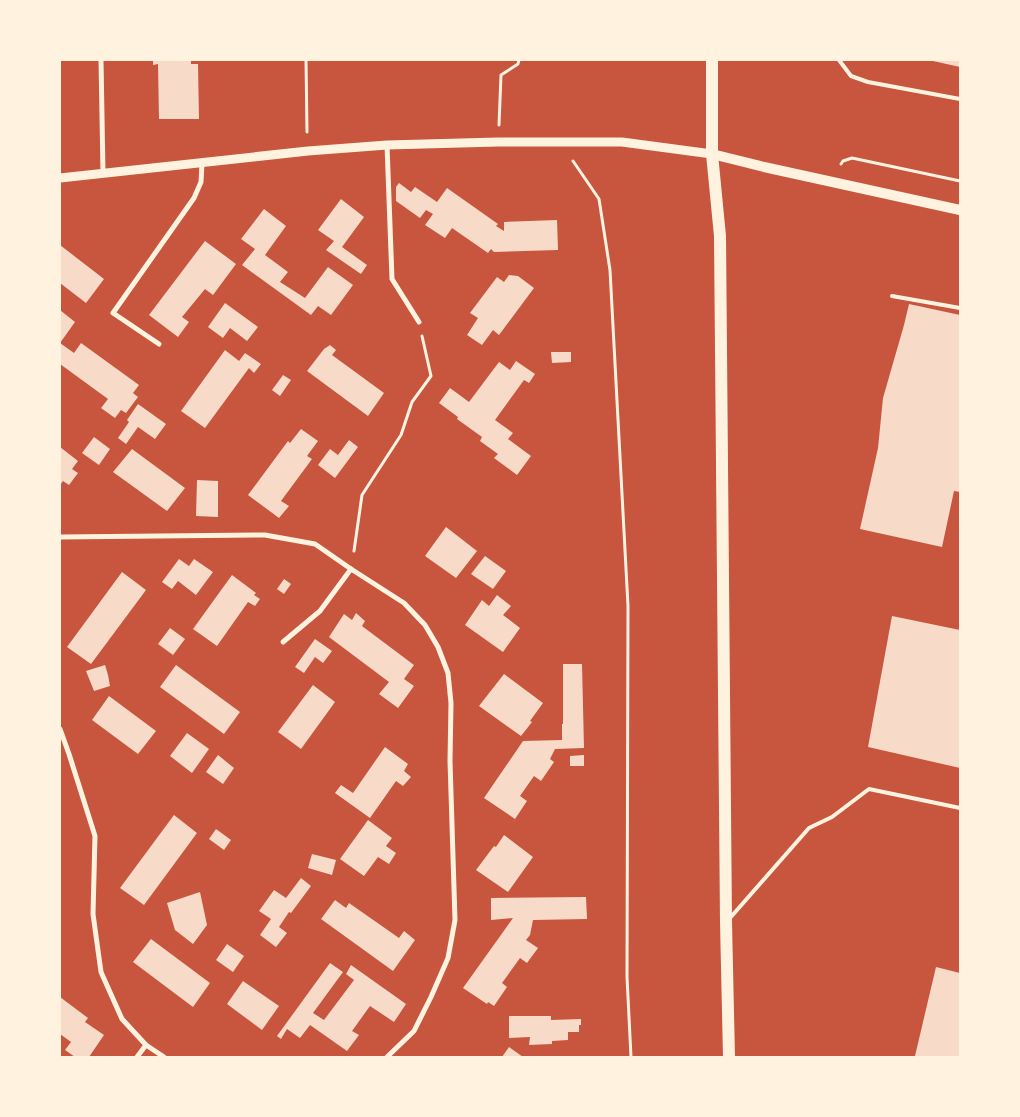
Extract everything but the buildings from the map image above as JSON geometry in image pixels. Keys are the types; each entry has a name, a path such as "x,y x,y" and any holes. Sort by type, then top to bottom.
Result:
{"main road":[{"path":"712,60 712,154 720,236 726,922 729,1057"},
{"path":"712,154 960,210"}],"street":[{"path":"101,60 103,174"},
{"path":"60,178 308,151 387,145 498,142 622,142 712,154"},
{"path":"387,145 392,278 419,322"},
{"path":"159,344 113,312 194,198 201,182 202,163"},
{"path":"60,537 265,535 315,544 404,603 425,625 438,647 448,673 451,703 450,761 455,920 448,958 431,997 414,1031 387,1057"},
{"path":"283,642 320,611 351,569"},
{"path":"60,729 96,836 93,914 102,972 122,1019 146,1045 164,1057"},
{"path":"137,1057 146,1045"}],"lane":[{"path":"839,60 851,76 868,82 960,99"},
{"path":"892,296 960,308"},
{"path":"726,922 809,828 832,817 868,789 960,808"}],"path":[{"path":"306,60 308,151"},
{"path":"498,142 501,75 518,64 519,60"},
{"path":"560,142 599,199 610,270 628,606 627,977 631,1057"},
{"path":"832,182 836,170 844,161 852,158 960,181"},
{"path":"351,569 362,495 401,435 412,402 431,376 419,322"}]}
